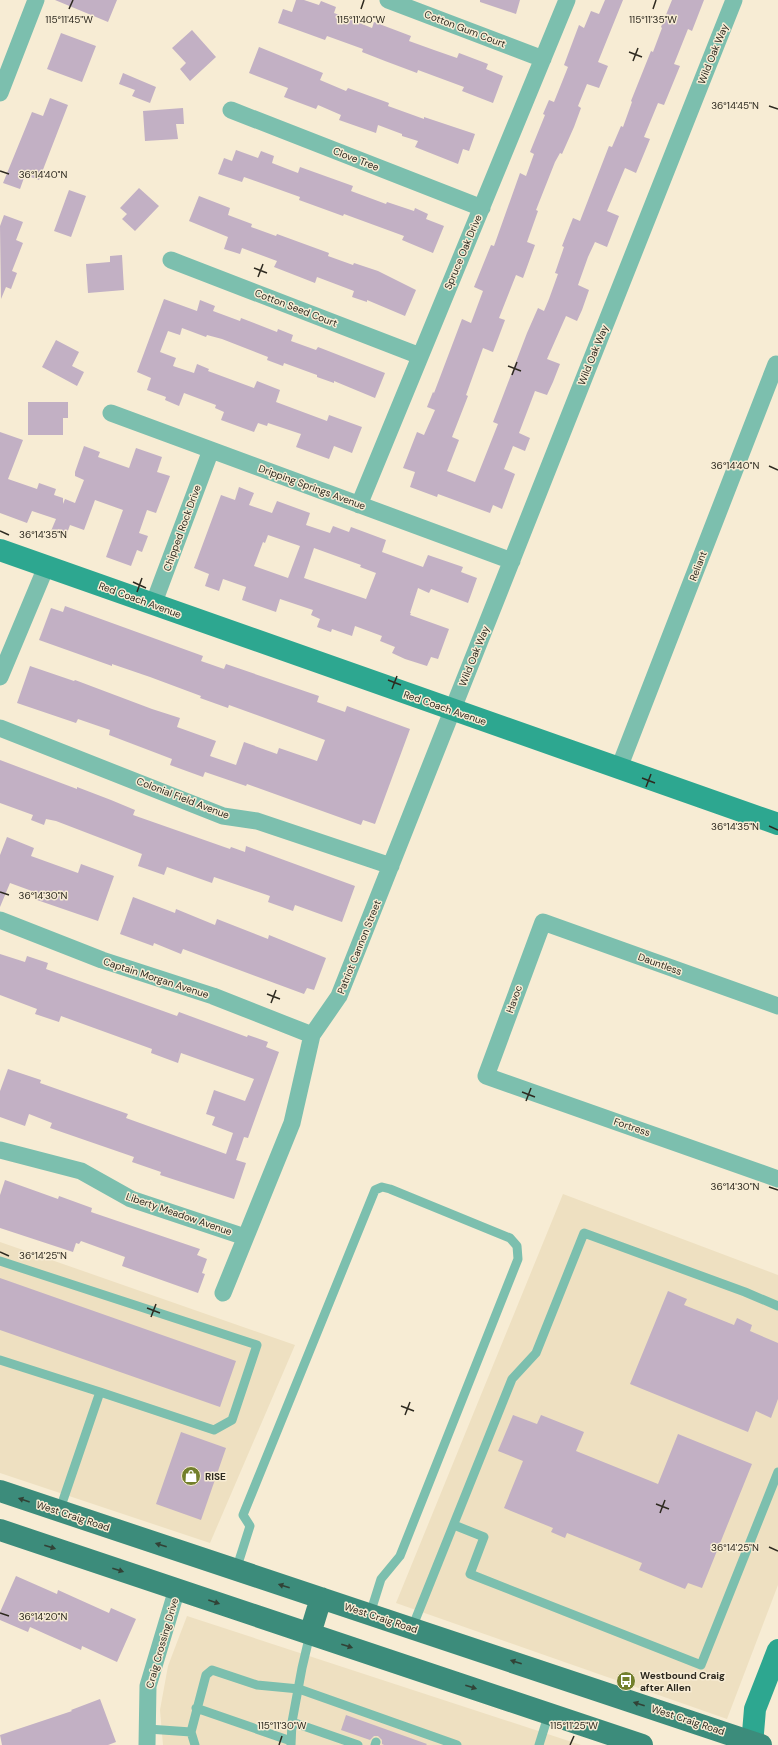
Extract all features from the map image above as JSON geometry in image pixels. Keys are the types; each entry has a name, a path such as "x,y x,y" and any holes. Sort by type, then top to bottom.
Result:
{"main road":[{"name":"West Craig Road","path":"0,1492 412,1628 727,1739 755,1744"},
{"path":"0,1530 642,1745"},
{"path":"310,1634 321,1598"}],"street":[{"path":"0,93 36,0"},
{"name":"Cotton Gum Court","path":"388,0 543,59"},
{"name":"Spruce Oak Drive","path":"359,505 567,0"},
{"name":"Wild Oak Way","path":"453,711 734,0"},
{"name":"Clove Tree","path":"231,110 482,208"},
{"name":"Cotton Seed Court","path":"171,260 420,356"},
{"name":"Reliant","path":"619,768 777,365"},
{"name":"Dripping Springs Avenue","path":"111,413 512,562"},
{"name":"Chipped Rock Drive","path":"153,605 211,450"},
{"name":"Red Coach Avenue","path":"0,550 453,711 778,824"},
{"path":"0,677 46,567"},
{"name":"Patriot Cannon Street","path":"223,1293 292,1123 312,1035 339,996 453,711"},
{"name":"Colonial Field Avenue","path":"0,728 223,816 257,821 391,866"},
{"name":"Captain Morgan Avenue","path":"0,920 102,960 213,996 312,1035"},
{"name":"Dauntless","path":"543,922 778,1006"},
{"name":"Havoc","path":"486,1076 543,922"},
{"name":"Fortress","path":"486,1076 778,1179"},
{"name":"Liberty Meadow Avenue","path":"0,1150 81,1171 131,1199 245,1237"},
{"name":"Craig Crossing Drive","path":"147,1737 148,1686 177,1589"},
{"path":"755,1744 755,1709 778,1650"},
{"path":"727,1739 755,1709"}],"lane":[{"path":"236,1570 250,1526 244,1515 252,1493 375,1190 382,1187 390,1189 510,1238 517,1246 518,1259 400,1556 382,1579 370,1614"},
{"path":"412,1628 512,1379 536,1353 584,1233 778,1306"},
{"path":"0,1261 257,1345 232,1420 214,1430 0,1360"},
{"path":"60,1512 100,1392"},
{"path":"454,1525 484,1537 470,1574 701,1665 778,1472"},
{"path":"196,1708 291,1743 292,1722 310,1634"},
{"path":"195,1745 191,1732 196,1708 206,1675 212,1670 257,1685 298,1689 401,1730 433,1741 454,1745"},
{"path":"539,1745 549,1713"},
{"path":"292,1722 356,1741"},
{"path":"147,1737 191,1732"}],"shaded area":[{"path":"563,1194 778,1275 778,1585 727,1719 396,1603"},
{"path":"0,1242 295,1345 210,1543 0,1473"},
{"path":"187,1616 581,1745 163,1745 160,1710 168,1666"}],"building":[{"path":"55,0 117,0 108,22"},
{"path":"296,0 304,0 319,5 321,1 336,7 334,13 372,28 374,22 411,36 409,41 457,58 459,53 488,64 486,69 503,76 493,103 462,91 464,87 418,70 417,73 385,61 362,52 363,49 327,36 325,40 278,23 283,9 292,12"},
{"path":"480,0 520,0 516,14 480,2"},
{"path":"605,0 623,0 598,62 608,66 599,88 587,84 578,106 581,108 574,127 562,154 560,153 555,162 536,210 538,211 527,242 535,245 523,278 516,275 499,318 505,320 493,352 483,348 466,395 468,396 452,437 459,440 447,471 475,482 498,424 493,422 527,333 538,308 544,311 549,299 558,274 555,273 564,247 562,246 573,218 580,221 609,146 612,147 621,126 623,127 632,102 631,101 651,51 653,52 672,0 704,0 692,31 688,29 674,64 680,66 664,105 658,103 644,137 650,139 636,173 625,168 607,211 619,216 607,247 595,242 588,257 578,285 589,290 582,310 577,321 566,316 547,359 560,364 547,395 535,391 519,433 530,438 525,451 513,446 504,469 515,474 502,509 493,505 490,513 438,494 437,497 410,487 415,472 403,468 417,432 424,435 435,410 427,407 433,392 434,393 462,319 471,323 483,291 474,287 491,245 494,246 520,173 526,176 534,154 530,152 545,115 543,114 549,100 554,102 568,67 564,65 579,25 584,28 591,11 599,14"},
{"path":"192,30 216,57 190,81 180,69 186,63 172,48"},
{"path":"61,33 96,46 82,82 47,69"},
{"path":"259,47 323,73 320,80 346,91 348,88 389,103 388,106 424,119 424,117 475,134 469,151 463,149 458,164 415,147 418,141 402,136 402,134 378,125 376,133 339,120 341,115 318,105 316,109 284,97 288,88 249,73"},
{"path":"123,73 156,87 150,103 132,96 135,90 119,84"},
{"path":"50,98 68,105 39,180 25,175 20,189 3,183 32,112 43,116"},
{"path":"183,108 184,124 176,124 178,139 145,141 143,111"},
{"path":"236,150 258,158 261,151 274,156 272,163 298,173 300,167 353,186 351,191 386,204 387,202 414,211 415,208 428,214 426,219 444,226 433,253 402,240 404,236 344,214 343,216 299,200 300,197 244,177 242,182 218,174 224,158 232,161"},
{"path":"139,188 159,206 135,231 122,219 127,214 120,208"},
{"path":"69,190 86,196 71,237 54,231"},
{"path":"199,196 230,208 228,215 252,224 251,227 276,236 277,234 329,253 328,256 353,265 354,263 378,271 416,290 405,316 367,300 367,302 352,297 354,291 317,277 315,283 274,267 277,261 242,248 240,254 224,249 228,237 189,221"},
{"path":"4,215 23,222 16,240 23,243 12,271 17,273 11,289 6,287 1,299 0,226"},
{"path":"122,255 124,290 88,293 86,264 110,262 110,256"},
{"path":"164,299 197,311 200,300 215,306 213,311 240,321 241,318 277,332 278,329 293,335 291,341 316,350 318,347 385,373 375,398 334,381 334,383 317,377 317,375 284,363 283,366 267,360 268,357 222,339 207,335 206,337 182,328 180,335 168,331 160,352 176,358 173,366 194,373 197,364 209,369 208,371 254,388 257,381 280,390 276,402 327,421 329,415 362,427 352,453 334,446 329,459 296,447 301,434 268,423 267,426 258,423 254,432 221,420 224,412 215,408 216,405 184,393 179,406 165,400 166,397 147,390 151,378 137,372"},
{"path":"56,340 79,352 72,366 84,372 77,386 42,367"},
{"path":"28,402 68,402 68,418 63,418 63,435 28,435"},
{"path":"0,432 23,440 8,479 37,489 39,483 56,489 54,495 63,498 63,504 65,499 75,503 84,480 75,476 75,472 84,446 100,452 98,457 129,468 136,448 162,457 157,472 170,476 156,513 147,510 139,533 148,536 142,552 137,550 131,566 106,557 123,510 95,500 84,530 70,525 66,536 51,531 56,519 32,511 27,523 0,513"},
{"path":"239,487 254,493 249,505 272,513 277,501 310,513 306,525 330,533 333,526 349,532 351,527 386,540 382,552 423,567 428,555 463,567 461,572 477,578 468,603 431,589 429,593 418,588 410,613 410,615 449,629 438,659 431,657 427,666 405,659 392,653 395,647 380,641 382,636 355,626 352,636 332,629 331,632 317,627 320,619 311,615 313,610 280,599 276,612 242,600 246,587 223,579 219,591 205,586 209,574 194,568 221,495 235,500","holes":["268,535 300,546 288,578 254,566 263,542 265,543","314,548 361,565 360,567 376,573 366,599 304,578"]},
{"path":"65,606 203,656 201,661 224,669 226,664 319,696 317,702 345,712 347,706 410,729 375,824 363,820 361,825 247,784 246,786 205,772 203,777 170,765 172,759 109,735 110,730 78,719 76,723 17,703 30,666 74,681 75,680 180,718 177,727 216,741 210,756 236,765 244,742 277,754 279,748 317,761 325,740 229,705 228,708 150,677 112,664 112,666 39,640 51,608 63,612"},
{"path":"0,760 111,800 135,810 133,815 230,849 231,847 245,852 246,846 355,886 342,922 295,905 293,911 268,902 270,896 214,877 212,883 167,867 164,875 138,866 142,854 56,821 46,819 44,825 31,820 33,815 0,803"},
{"path":"7,837 34,848 31,856 78,873 81,864 114,876 98,921 37,900 40,894 10,883 0,907 0,855"},
{"path":"133,897 175,913 176,909 215,925 217,919 268,939 269,935 326,958 314,990 307,988 304,994 183,949 181,954 154,943 153,946 120,934"},
{"path":"0,954 25,962 27,956 48,963 46,969 177,1016 179,1012 247,1037 248,1035 268,1042 266,1047 279,1052 248,1138 244,1137 236,1160 246,1163 234,1199 160,1175 161,1172 132,1162 134,1157 50,1128 52,1123 29,1114 25,1126 0,1117 0,1091 8,1069 41,1080 40,1083 128,1114 126,1118 226,1154 233,1133 212,1125 215,1117 206,1114 214,1090 245,1101 254,1079 181,1053 178,1063 151,1053 152,1049 61,1016 59,1022 35,1014 37,1009 0,995"},
{"path":"5,1180 58,1199 59,1196 92,1208 91,1212 200,1249 197,1255 207,1259 202,1273 205,1274 198,1293 122,1266 125,1257 81,1241 79,1244 76,1243 73,1252 0,1228 0,1195"},
{"path":"0,1278 236,1361 220,1407 0,1330"},
{"path":"668,1291 687,1299 684,1305 734,1325 737,1318 752,1325 750,1331 778,1343 778,1399 771,1418 756,1411 748,1432 630,1384"},
{"path":"513,1415 537,1424 541,1415 584,1432 576,1451 658,1484 678,1434 752,1464 702,1588 688,1583 685,1589 639,1570 642,1563 567,1533 565,1538 551,1532 553,1528 504,1508 523,1461 498,1451"},
{"name":"RISE","path":"181,1432 226,1448 201,1520 156,1504"},
{"path":"16,1576 57,1594 58,1590 109,1613 111,1608 136,1619 117,1662 82,1646 81,1650 30,1627 28,1632 0,1620 0,1612"},
{"path":"100,1699 116,1742 108,1745 2,1745 0,1735 72,1711 71,1710"},
{"path":"346,1715 427,1744 384,1745 378,1736 374,1736 370,1740 341,1730"}],"place":[{"name":"RISE","path":"191,1476"},
{"name":"Westbound Craig after Allen","path":"626,1681"}]}
